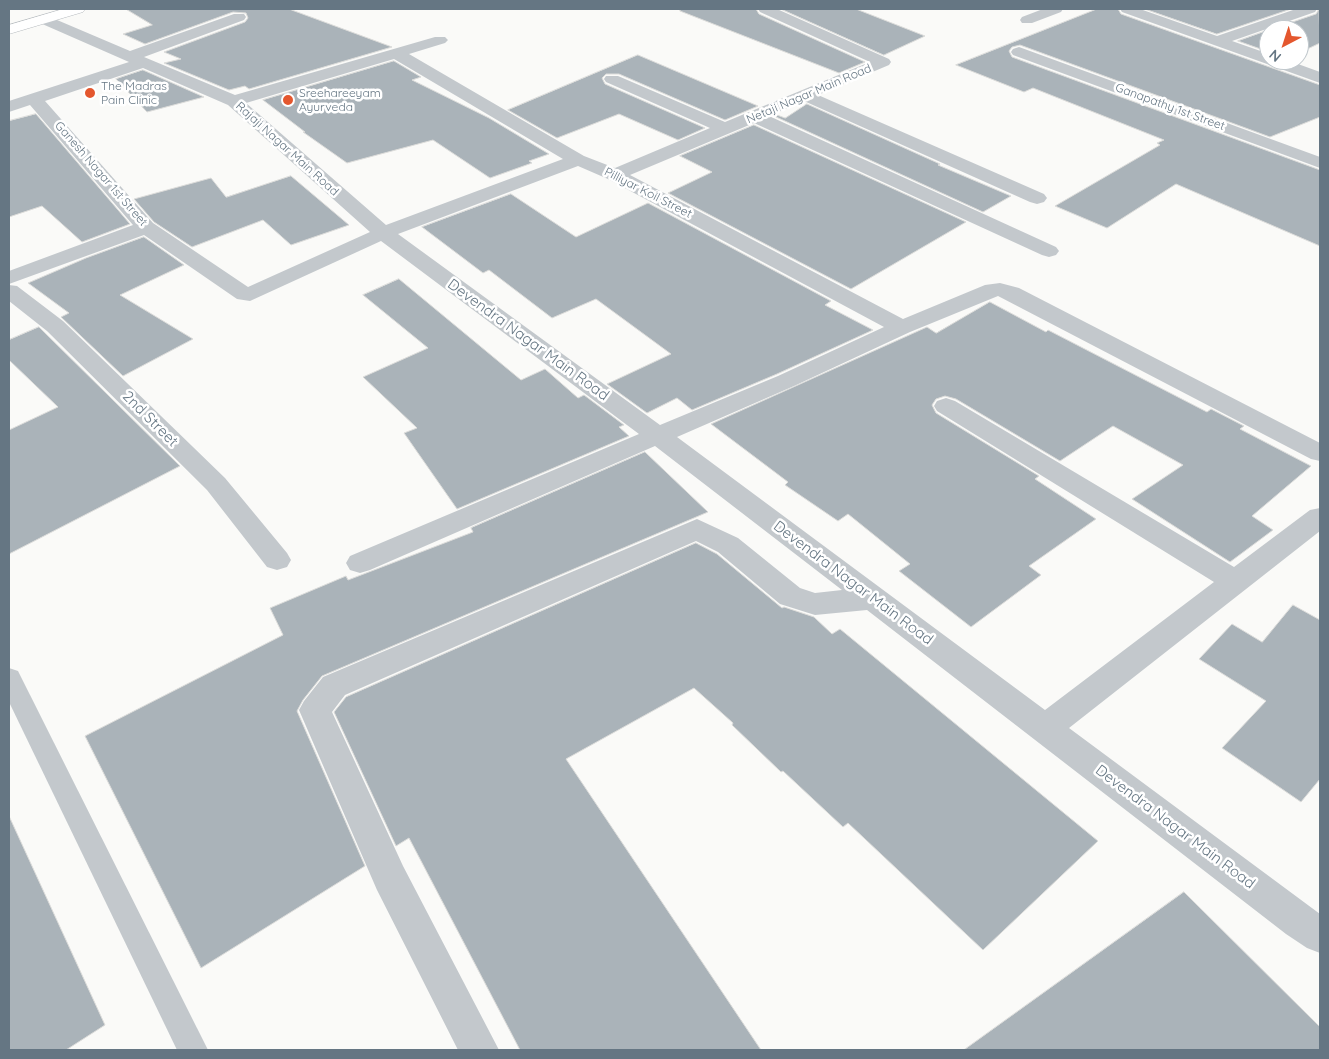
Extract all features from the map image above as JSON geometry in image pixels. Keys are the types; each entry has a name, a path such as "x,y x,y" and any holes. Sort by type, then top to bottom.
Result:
{"main road":[{"path":"9,19 78,9"},
{"path":"9,30 44,14"}],"street":[{"name":"Netaji Nagar Main Road","path":"615,175 881,63 882,60 765,9"},
{"path":"1027,20 1056,9"},
{"path":"1127,9 1259,55"},
{"path":"1219,40 1310,9"},
{"name":"Rajaji Nagar Main Road","path":"44,14 137,59 234,101 383,233"},
{"path":"9,107 137,59 239,16"},
{"path":"234,101 440,40"},
{"name":"Ganapathy 1st Street","path":"1019,52 1320,163"},
{"name":"Pilliyar Koil Street","path":"397,54 578,160 615,175 902,327"},
{"path":"1299,70 1320,78"},
{"path":"612,79 726,129"},
{"path":"811,93 1038,193"},
{"name":"Ganesh Nagar 1st Street","path":"34,99 146,226 241,292 250,294 383,233"},
{"path":"756,117 1049,251"},
{"path":"383,233 578,160"},
{"path":"9,278 146,226"},
{"name":"Devendra Nagar Main Road","path":"383,233 657,435 1320,935"},
{"path":"360,563 786,381 902,327 993,290 1005,290 1320,452"},
{"name":"2nd Street","path":"9,292 55,326 216,484 277,560"},
{"path":"946,406 1236,582"},
{"path":"1045,728 1320,517"},
{"path":"479,1050 390,878 315,710 334,686 697,529 728,544 790,596 815,604 873,598"}],"lane":[{"path":"9,678 193,1050"}],"building":[{"path":"126,9 289,9 392,47 249,89 245,86 229,90 164,63 181,59 164,52 245,22 248,18 246,13 233,12 145,44 123,34 152,25"},
{"path":"681,9 756,9 759,14 865,62 839,73 680,11"},
{"path":"781,9 856,9 925,36 884,55"},
{"path":"1097,9 1118,9 1121,14 1259,63 1259,70 1278,70 1320,85 1320,117 1270,137 1020,45 1012,47 1009,51 1012,57 1320,170 1320,246 1176,184 1107,228 1055,206 1160,145 1157,143 1164,140 1033,88 1024,92 956,65"},
{"path":"1145,9 1291,9 1217,34"},
{"path":"1319,9 1320,43 1309,48 1309,20 1298,20 1316,14"},
{"path":"1259,34 1259,48 1238,41"},
{"path":"638,55 758,106 725,120 619,74 606,74 602,78 605,84 705,128 678,140 619,114 557,138 508,110"},
{"path":"394,61 421,77 412,80 489,118 549,154 529,161 532,163 490,178 433,140 347,163 303,132 305,132 263,100"},
{"path":"143,70 204,97 147,112 116,79"},
{"path":"807,104 940,164 938,165 1011,196 983,212 774,116 777,115 785,118"},
{"path":"36,114 130,224 82,242 42,206 9,217 9,121"},
{"path":"754,125 966,222 851,289 668,193 712,172 680,156"},
{"path":"291,176 349,225 291,245 263,220 192,247 154,222 134,199 211,178 226,197"},
{"path":"511,194 576,237 648,203 831,301 825,305 873,330 692,410 677,398 647,413 607,384 671,354 596,299 552,318 489,270 483,273 422,227"},
{"path":"144,237 184,265 120,295 193,339 123,376 61,317 69,313 28,283 86,258"},
{"path":"399,279 521,380 545,369 578,398 584,395 624,425 619,427 629,436 457,509 404,433 417,428 363,377 428,348 363,295"},
{"path":"990,302 1207,412 1211,409 1244,426 1240,429 1311,466 1252,516 1273,530 1230,562 1132,499 1183,465 1113,426 1060,461 956,399 945,396 936,399 932,405 936,413 1039,476 1035,479 1096,519 1029,566 1041,575 971,627 899,571 910,564 848,514 838,521 785,485 788,482 711,424 927,327 936,333"},
{"path":"39,327 180,466 9,554 9,430 58,407 9,360 9,340"},
{"path":"645,452 708,512 322,676 303,700 297,711 365,866 201,968 85,736 283,635 270,608 346,576 348,580 473,532 471,528"},
{"path":"696,543 717,554 782,608 784,607 814,617 832,634 840,629 1098,841 983,950 848,823 843,827 783,771 781,772 732,725 733,723 694,688 566,759 761,1050 520,1050 409,838 396,846 334,712 346,697"},
{"path":"1293,605 1320,620 1320,779 1301,802 1222,748 1266,701 1199,659 1232,624 1262,642"},
{"path":"9,816 105,1025 66,1050 9,1050"},
{"path":"1184,892 1320,1027 1320,1050 964,1050"}],"place":[{"name":"The Madras Pain Clinic","path":"90,93"},
{"name":"Sreehareeyam Ayurveda","path":"288,100"}]}
